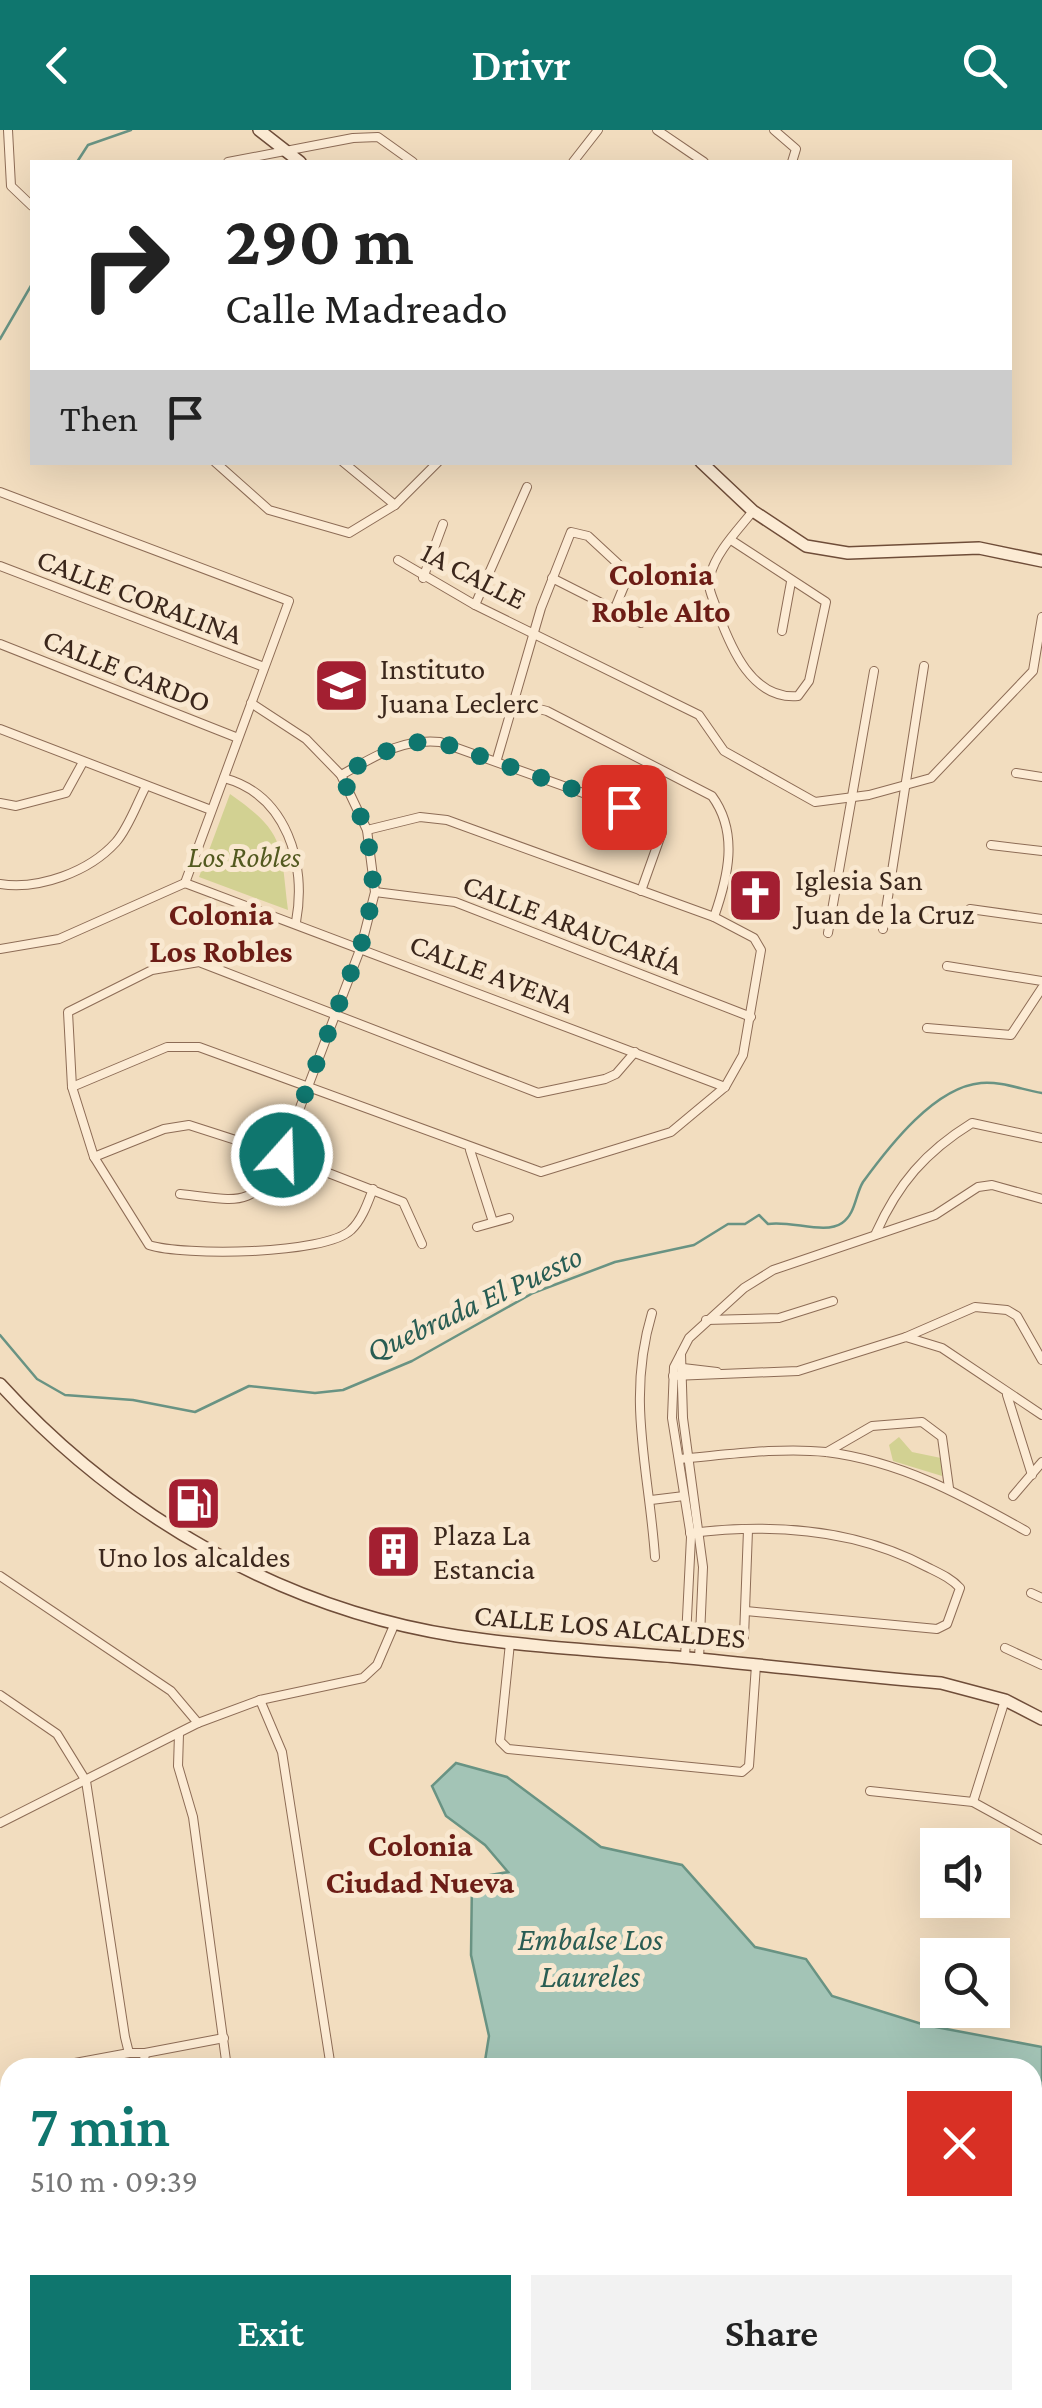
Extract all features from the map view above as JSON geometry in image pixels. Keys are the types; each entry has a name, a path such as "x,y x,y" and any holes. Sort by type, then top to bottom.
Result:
{"main road":[{"path":"259,130 297,160"},
{"path":"704,465 753,511 788,537 826,550 871,553 956,546 1042,561"},
{"name":"CALLE LOS ALCALDES","path":"0,1384 70,1454 181,1534 292,1590 395,1623 510,1642 942,1683 1005,1700 1042,1719"}],"street":[{"path":"8,130 10,186 30,204"},
{"path":"574,160 598,130"},
{"path":"657,130 701,160"},
{"path":"774,130 796,149 793,160"},
{"path":"237,160 378,137 410,160"},
{"path":"218,465 270,510 333,532 361,529 395,506 435,465"},
{"path":"347,465 395,506"},
{"path":"475,605 527,487"},
{"path":"0,492 289,601 185,883 59,938 0,948"},
{"path":"731,540 826,602 809,681 798,696 781,695 734,659 709,587 710,576 731,540 753,511"},
{"path":"423,578 443,524"},
{"path":"498,760 533,631 568,535 580,532 629,574 615,608"},
{"name":"1A CALLE","path":"398,560 475,605 699,715 719,747 808,800 856,798 908,786"},
{"name":"CALLE CORALINA","path":"0,566 264,668"},
{"path":"552,578 641,623"},
{"path":"782,631 792,582"},
{"path":"908,786 931,778 1033,672 1042,617"},
{"name":"CALLE CARDO","path":"0,644 238,738"},
{"path":"883,929 924,666"},
{"path":"828,933 856,798 874,671"},
{"path":"180,1194 253,1196 265,1187 282,1155 361,946 374,892 367,830 341,775 306,738 251,703"},
{"path":"515,703 547,712 712,796 720,807 729,846 726,880 714,917"},
{"path":"0,729 211,810"},
{"path":"341,775 418,740 498,760 660,823 662,832 641,891"},
{"path":"0,803 28,804 66,793 83,762"},
{"path":"1016,774 1042,777"},
{"path":"224,778 238,782 264,801 290,838 301,879 296,922"},
{"path":"0,884 34,886 104,853 119,839 146,786"},
{"path":"72,1087 167,1047 183,1045 307,1086 532,1172 560,1168 670,1132 725,1087 743,1055 760,943 714,917 447,820 420,817 367,830"},
{"path":"990,845 1042,850"},
{"name":"CALLE AVENA","path":"185,883 361,946 725,1087"},
{"name":"CALLE ARAUCARÍA","path":"374,892 455,902 750,1017"},
{"path":"970,909 1042,919"},
{"path":"373,1188 351,1230 318,1244 273,1252 159,1248 142,1234 94,1157 72,1087 66,1020 78,1003 168,964 200,962 538,1093 605,1079 624,1066 635,1052"},
{"path":"927,1028 1011,1035 1031,1009 1042,984 947,966"},
{"path":"1031,1009 1042,1015"},
{"path":"876,1233 915,1165 972,1123 1042,1138"},
{"path":"94,1157 164,1128 189,1125 373,1188 408,1207 422,1244"},
{"path":"470,1150 493,1222"},
{"path":"685,1658 690,1533 672,1418 681,1354 706,1320 774,1270 935,1215 985,1185 1042,1199"},
{"path":"477,1227 509,1218"},
{"path":"706,1320 779,1318 833,1301"},
{"path":"678,1372 798,1370 906,1337 986,1306 1017,1316 1042,1360"},
{"path":"652,1313 638,1357 639,1416 655,1556"},
{"path":"906,1337 942,1348 1042,1415"},
{"path":"678,1372 701,1532 699,1660"},
{"path":"1007,1394 1032,1475"},
{"path":"826,1452 872,1426 922,1422 942,1437 949,1488"},
{"path":"679,1459 826,1452 881,1464 949,1488 1026,1531"},
{"path":"1012,1496 1042,1462"},
{"path":"651,1500 684,1496"},
{"path":"744,1637 748,1530"},
{"path":"690,1533 748,1530 840,1534 869,1541 956,1583 960,1596 947,1624 937,1629 746,1611"},
{"path":"0,1576 171,1691 198,1723"},
{"path":"1031,1594 1042,1598"},
{"path":"0,1824 198,1723 260,1700 364,1678 378,1665 395,1623"},
{"path":"510,1642 500,1740 508,1749 742,1772 749,1766 756,1664"},
{"path":"1005,1648 1042,1665"},
{"path":"0,1695 58,1734 86,1780 129,2053"},
{"path":"260,1700 282,1752 329,2058"},
{"path":"973,1802 1005,1700"},
{"path":"179,1734 178,1766 193,1817 226,2058"},
{"path":"870,1791 973,1802 1042,1840"},
{"path":"102,2058 224,2038"},
{"path":"144,2058 145,2053"}],"green space":[{"name":"Los Robles","path":"230,794 262,819 277,842 288,910 199,877"},
{"path":"899,1437 912,1452 941,1458 942,1476 893,1461 889,1445"}],"water":[{"name":"Embalse Los Laureles","path":"456,1763 507,1777 601,1847 682,1865 755,1947 806,1959 832,1996 920,2023 920,2028 941,2028 1042,2047 1042,2058 485,2058 489,2036 471,1955 472,1878 508,1872 485,1845 446,1816 432,1786"}],"waterway":[{"path":"78,160 88,145 131,130"},
{"path":"0,339 30,287"},
{"name":"Quebrada El Puesto","path":"0,1335 37,1379 65,1395 133,1400 195,1412 249,1386 315,1393 343,1390 412,1361 533,1293 615,1262 694,1245 728,1224 745,1224 759,1215 768,1224 835,1226 850,1214 863,1182 886,1151 915,1120 947,1095 981,1083 1042,1093"}],"place":[{"name":"Instituto Juana Leclerc","path":"341,685"},
{"name":"Iglesia San Juan de la Cruz","path":"756,896"},
{"name":"Uno los alcaldes","path":"194,1504"},
{"name":"Plaza La Estancia","path":"394,1551"}],"district":[{"name":"Colonia Roble Alto","path":"661,592"},
{"name":"Colonia Los Robles","path":"221,932"},
{"name":"Colonia Ciudad Nueva","path":"420,1864"}],"route":[{"path":"282,1155 361,946 374,892 367,830 341,775 396,746 418,740 440,742 624,807"}]}
